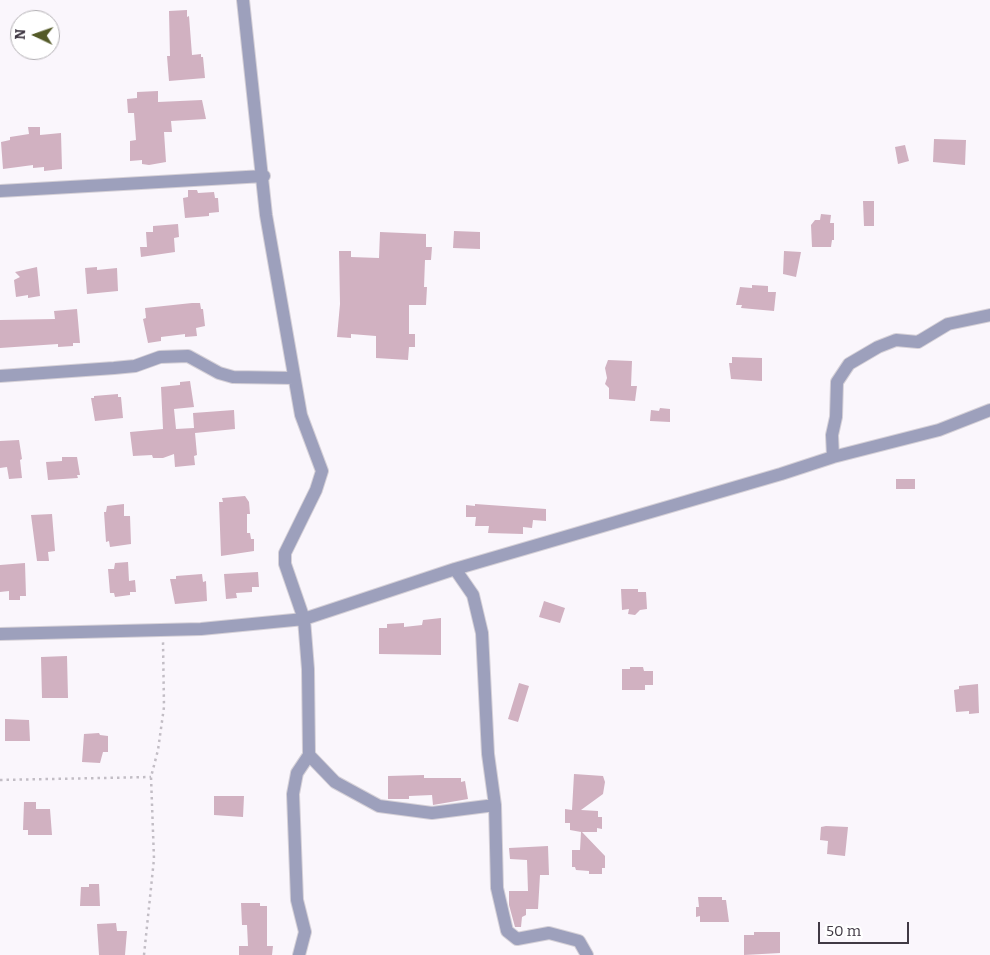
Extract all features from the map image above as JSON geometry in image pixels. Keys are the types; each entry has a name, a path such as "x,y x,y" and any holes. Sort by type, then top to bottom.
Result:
{"street":[{"path":"244,0 264,176 266,215 302,415 322,471 316,490 285,553 285,564 304,620 308,669 309,755 297,773 293,794 297,900 305,932 299,955"},
{"path":"0,191 264,176"},
{"path":"833,457 832,435 836,417 837,382 849,364 878,347 896,340 918,342 948,324 990,315"},
{"path":"0,376 134,366 160,357 188,356 219,373 233,377 294,378"},
{"path":"0,634 201,629 304,620 455,569 781,474 833,457 939,430 990,410"},
{"path":"455,569 473,595 482,633 488,754 495,805 497,888 506,931 517,939 549,933 579,941 587,955"},
{"path":"309,755 335,782 379,806 432,813 495,805"}],"path":[{"path":"144,955 154,859 151,777 158,750 164,707 163,630"},
{"path":"0,780 151,777"}],"building":[{"path":"187,10 192,55 201,54 201,57 203,57 205,78 169,81 167,56 170,56 169,11"},
{"path":"158,91 158,102 202,100 206,119 171,121 172,132 164,132 166,162 149,165 142,164 142,160 130,161 130,141 136,140 134,113 128,113 127,99 137,98 137,92"},
{"path":"28,127 40,127 40,135 61,133 62,169 44,171 44,167 33,168 33,165 3,169 1,142 10,140 10,137 29,134"},
{"path":"934,139 966,140 965,165 933,162"},
{"path":"905,145 909,161 898,164 895,147"},
{"path":"188,190 197,190 198,193 214,192 215,198 218,198 219,212 209,213 209,216 185,218 183,198 188,197"},
{"path":"863,201 874,201 874,226 864,226"},
{"path":"821,214 831,215 830,223 834,223 834,240 832,240 831,247 812,247 811,225 815,220 820,220"},
{"path":"178,224 179,237 174,238 175,252 141,257 140,247 147,247 146,232 153,232 153,226"},
{"path":"454,231 480,232 480,249 453,248"},
{"path":"380,232 426,234 426,247 432,247 431,260 425,260 424,287 427,287 426,305 409,305 409,334 415,334 415,347 409,347 408,360 376,358 376,336 351,334 351,338 337,337 340,304 339,251 351,251 351,257 379,258"},
{"path":"784,251 801,252 796,277 783,274"},
{"path":"37,267 40,296 16,297 14,280 20,277 15,272"},
{"path":"97,267 97,270 117,268 118,291 87,294 85,268"},
{"path":"752,285 768,286 768,292 776,292 774,311 741,308 742,305 736,305 740,287 752,288"},
{"path":"200,303 201,309 203,309 205,326 196,328 197,336 185,337 185,334 161,337 161,341 148,343 143,319 146,318 145,308"},
{"path":"77,309 80,343 73,343 73,346 58,347 58,344 0,348 0,320 55,319 54,311"},
{"path":"732,357 762,358 762,381 731,379 729,363 732,363"},
{"path":"608,360 632,361 631,386 637,386 635,401 609,399 609,388 605,384 607,378 605,368"},
{"path":"190,381 194,407 174,409 176,429 194,428 193,413 234,410 235,429 195,433 197,455 194,456 195,465 175,467 174,454 163,458 153,458 152,455 133,456 130,432 163,429 161,387 180,385 180,382"},
{"path":"118,394 118,397 121,397 123,418 95,421 91,398 94,398 94,396"},
{"path":"660,408 670,409 670,422 650,421 651,410 659,411"},
{"path":"19,440 22,478 9,479 7,467 0,468 0,441"},
{"path":"62,457 77,457 80,475 77,475 78,478 48,480 46,462 62,461"},
{"path":"896,479 915,479 915,489 896,489"},
{"path":"245,496 249,502 250,514 247,514 247,533 250,533 251,539 254,539 254,551 221,556 219,502 223,502 222,498"},
{"path":"124,504 124,516 130,516 131,544 110,547 109,541 106,542 104,512 106,512 107,506"},
{"path":"475,504 546,509 546,521 533,520 532,528 523,527 523,534 488,533 489,526 475,526 476,517 466,517 466,505 475,506"},
{"path":"52,514 55,551 48,552 49,561 37,561 31,515"},
{"path":"128,562 129,581 135,580 136,592 130,592 130,595 115,597 114,593 110,593 108,569 114,569 115,563"},
{"path":"25,563 26,596 20,596 20,600 9,600 9,591 0,592 0,565"},
{"path":"258,572 259,587 252,587 252,592 236,593 237,598 226,599 224,574"},
{"path":"202,574 203,582 206,581 207,601 175,604 170,579 176,579 176,576"},
{"path":"621,589 638,589 638,592 646,592 647,609 640,610 635,615 628,614 629,609 622,610"},
{"path":"544,601 565,608 560,623 539,617"},
{"path":"441,618 441,655 379,654 379,628 387,628 387,624 404,623 404,627 422,625 423,620"},
{"path":"67,656 68,698 42,698 41,657"},
{"path":"630,667 643,667 644,671 653,671 653,685 645,685 645,690 622,690 622,669 630,669"},
{"path":"519,683 529,686 518,722 508,719"},
{"path":"978,684 979,713 969,714 969,711 956,712 954,690 959,689 959,686"},
{"path":"5,719 29,720 30,741 5,741"},
{"path":"99,733 100,735 108,736 108,752 103,752 100,763 82,762 84,734"},
{"path":"574,774 603,776 605,782 603,794 581,810 598,811 598,817 602,817 602,829 597,828 597,832 582,832 605,856 605,868 602,868 602,874 589,874 589,871 576,870 575,867 572,867 572,850 580,850 581,832 570,830 570,823 565,823 565,809 572,810"},
{"path":"424,775 424,778 461,778 461,782 465,781 468,799 433,805 432,795 409,796 409,799 388,799 388,776"},
{"path":"214,796 244,796 243,817 214,815"},
{"path":"24,802 36,802 36,809 50,809 52,835 28,835 28,830 23,830"},
{"path":"821,827 848,827 845,856 827,854 828,841 820,840"},
{"path":"548,846 549,875 540,875 538,909 526,909 526,915 522,917 521,927 515,927 509,905 509,891 528,891 527,860 510,859 509,848"},
{"path":"89,884 99,884 100,906 80,906 81,887 89,887"},
{"path":"698,897 722,897 722,900 726,900 729,922 700,922 700,916 696,917 696,907 699,907"},
{"path":"241,903 260,903 260,906 267,906 267,946 273,946 272,955 239,955 239,946 248,946 247,925 242,925"},
{"path":"116,923 117,931 127,931 125,955 99,955 97,924"},
{"path":"754,932 780,932 780,953 744,955 744,935 754,935"}]}
